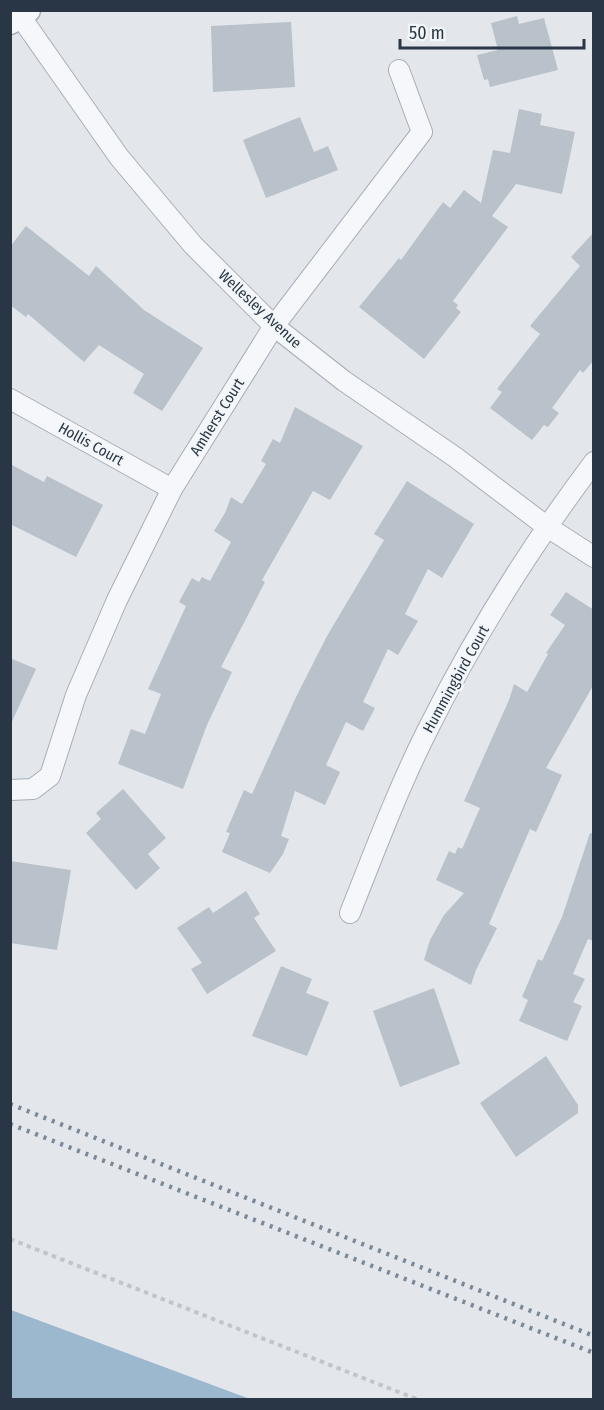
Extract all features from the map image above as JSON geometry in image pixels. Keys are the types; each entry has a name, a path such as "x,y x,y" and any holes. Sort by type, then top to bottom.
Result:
{"street":[{"name":"Wellesley Avenue","path":"19,16 119,158 193,245 274,326 344,381 454,457 546,526 594,557"},
{"name":"Amherst Court","path":"10,790 33,789 50,776 80,685 117,600 172,489 274,326 422,132 399,70"},
{"name":"Hollis Court","path":"10,399 172,489"},
{"name":"Hummingbird Court","path":"350,913 426,733 482,630 546,526 594,462"}],"path":[{"path":"10,1239 419,1400"}],"water":[{"path":"11,1310 250,1399 11,1399"}],"building":[{"path":"517,16 519,24 544,18 558,70 490,87 488,79 484,80 477,55 498,50 491,23"},
{"path":"291,22 295,87 213,92 211,26"},
{"path":"519,109 542,114 540,125 575,132 562,194 516,184 492,216 508,227 453,301 461,312 424,359 359,307 399,258 401,260 443,202 450,208 464,190 481,203 493,150 510,153"},
{"path":"300,117 314,152 328,146 338,170 266,198 243,140"},
{"path":"26,226 89,276 96,266 144,310 203,348 162,411 133,393 144,374 99,345 84,362 28,314 26,317 10,305 10,247"},
{"path":"594,232 594,360 583,373 580,370 552,408 559,413 548,427 544,425 532,440 490,408 502,392 497,389 540,334 530,326 580,266 571,257"},
{"path":"295,407 363,446 330,500 313,491 262,580 265,582 221,667 232,672 207,725 183,789 118,764 131,729 145,734 161,694 148,689 186,606 179,602 192,578 199,582 202,577 210,581 231,542 214,531 231,497 242,504 266,464 261,461 273,439 280,443"},
{"path":"10,464 44,482 47,476 103,505 76,557 10,524"},
{"path":"407,481 474,524 442,578 428,569 405,614 418,621 398,655 388,649 363,702 375,708 363,731 346,722 326,765 340,772 325,805 295,791 281,836 289,839 283,854 270,873 222,852 230,833 226,832 244,790 252,794 296,697 327,636 384,540 374,534"},
{"path":"566,592 594,610 594,684 546,768 562,775 536,832 530,829 489,924 497,928 471,985 424,960 430,940 444,915 464,893 436,880 449,851 455,854 458,847 462,849 480,808 464,801 514,684 527,692 548,654 546,653 565,625 550,615"},
{"path":"10,658 36,669 10,726"},
{"path":"123,789 166,838 148,854 160,868 136,890 86,833 101,819 96,813"},
{"path":"590,833 594,834 594,941 588,939 573,974 585,979 573,1002 582,1006 567,1041 519,1021 528,1000 522,997 538,959 542,961 562,917"},
{"path":"10,861 71,870 57,950 10,943"},
{"path":"246,891 260,914 254,918 276,951 207,994 191,969 202,963 177,928 209,907 213,913"},
{"path":"281,966 312,979 306,993 329,1002 307,1056 252,1036"},
{"path":"434,988 460,1064 400,1087 373,1011"},
{"path":"546,1056 578,1105 578,1113 516,1157 480,1103"}],"railway":[{"path":"10,1104 594,1336"},
{"path":"10,1124 594,1353"}]}
